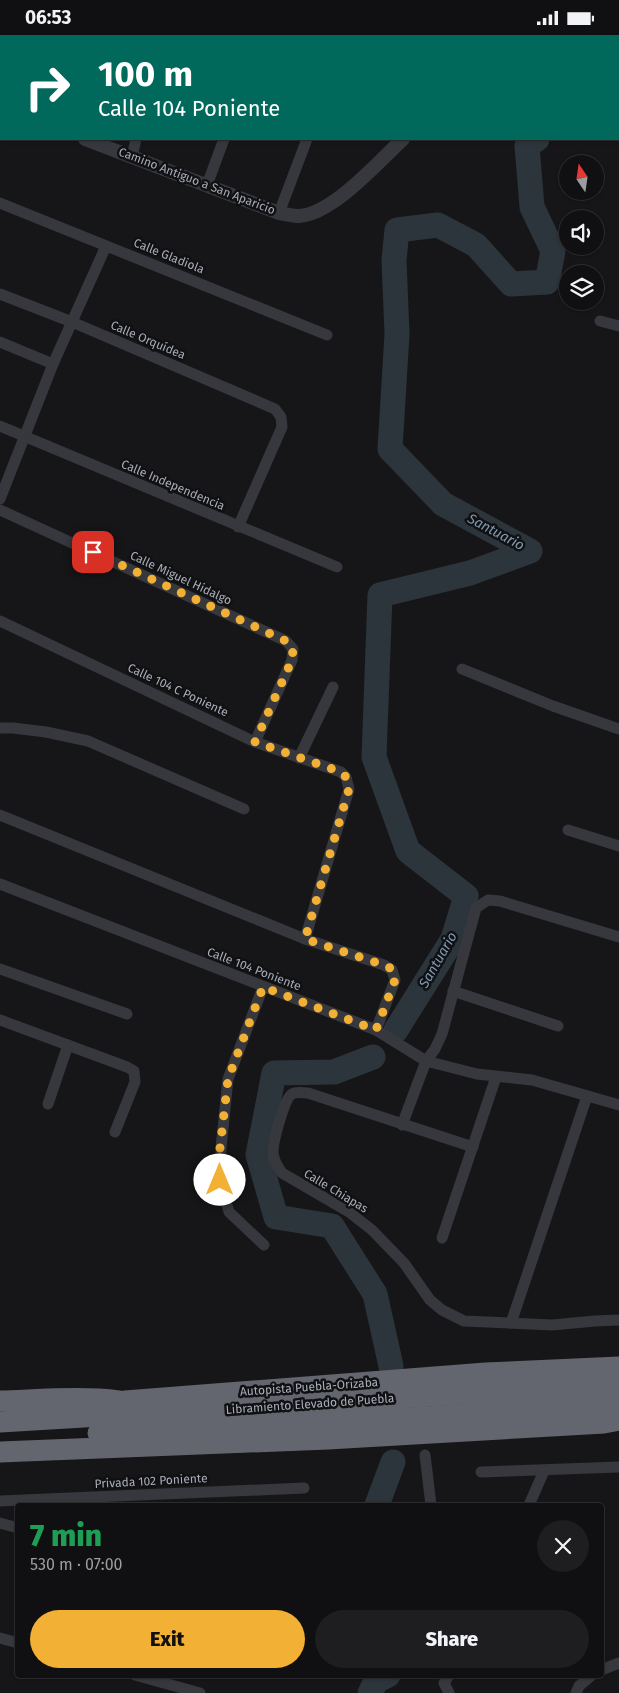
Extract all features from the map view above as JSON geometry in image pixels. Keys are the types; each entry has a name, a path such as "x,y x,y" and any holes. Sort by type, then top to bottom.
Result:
{"highway":[{"name":"Autopista Puebla-Orizaba","path":"0,1407 141,1400 486,1373 619,1367"},
{"name":"Libramiento Elevado de Puebla","path":"0,1423 619,1385"},
{"path":"0,1401 109,1399 135,1403 151,1408 161,1414"},
{"name":"Libramiento Elevado de Puebla","path":"0,1439 619,1405"},
{"path":"0,1452 328,1439 614,1422"}],"street":[{"name":"Camino Antiguo a San Aparicio","path":"88,140 280,213 299,216 314,212 337,200 402,140"},
{"path":"132,157 136,140"},
{"path":"207,185 224,140"},
{"path":"280,213 307,140"},
{"name":"Calle Gladiola","path":"0,203 327,335"},
{"path":"0,499 26,437 53,364 106,246"},
{"name":"Calle Orquídea","path":"0,294 72,322 275,409 281,417 282,427 238,527"},
{"path":"600,321 619,326"},
{"path":"0,342 53,364"},
{"name":"Calle Independencia","path":"0,426 337,567"},
{"name":"Calle Miguel Hidalgo","path":"2,515 286,641 293,649 292,660 255,742"},
{"name":"Calle 104 C Poniente","path":"0,621 255,742 341,772 346,777 349,789 305,939"},
{"path":"462,669 554,706 619,729"},
{"path":"299,758 333,687"},
{"path":"0,728 46,732 88,741 244,809"},
{"path":"0,815 305,939 392,969 395,980 376,1030"},
{"path":"568,830 619,846"},
{"name":"Calle 104 Poniente","path":"0,884 376,1030 426,1061 478,1074 532,1080 619,1105"},
{"path":"473,1147 402,1125 426,1061 436,1049 442,1033 476,908 488,900 500,901 619,937"},
{"path":"0,969 127,1014"},
{"path":"263,987 228,1079 220,1148 220,1180 229,1212 264,1245"},
{"path":"454,991 558,1026"},
{"path":"0,1020 134,1071 135,1082 115,1133"},
{"path":"48,1104 68,1045"},
{"path":"442,1237 455,1204 496,1077"},
{"name":"Calle Chiapas","path":"402,1125 308,1093 298,1092 292,1094 286,1102 273,1153 282,1173 349,1212 372,1230 404,1263 430,1300 442,1310 464,1321 552,1325 619,1320"},
{"path":"511,1323 587,1096"},
{"path":"425,1455 431,1503"},
{"path":"481,1473 619,1467"},
{"path":"530,1503 544,1471"},
{"name":"Privada 102 Poniente","path":"0,1501 304,1488"},
{"path":"0,1523 15,1527"},
{"path":"0,1638 15,1642"},
{"path":"604,1669 619,1663"},
{"path":"146,1678 200,1693"},
{"path":"447,1678 444,1683 447,1691"},
{"path":"576,1693 579,1686 588,1678"}],"waterway":[{"name":"Santuario","path":"396,1030 453,939 466,896 408,851 374,757 380,595 470,573 530,551 443,504 390,449 397,334 394,260 397,230 438,225 476,245 511,284 547,282 553,251 532,207 527,146 536,140"},
{"name":"Santuario","path":"373,1057 334,1072 274,1073 258,1155 276,1217 332,1226 375,1294 391,1366"},
{"name":"Santuario","path":"378,1503 393,1462"},
{"name":"Santuario","path":"370,1693 376,1681 382,1678"}],"route":[{"path":"93,552 286,641 293,649 292,660 255,742 341,772 346,777 349,789 305,939 384,965 392,969 395,980 376,1030 263,987 228,1079 220,1148 220,1180"}]}
